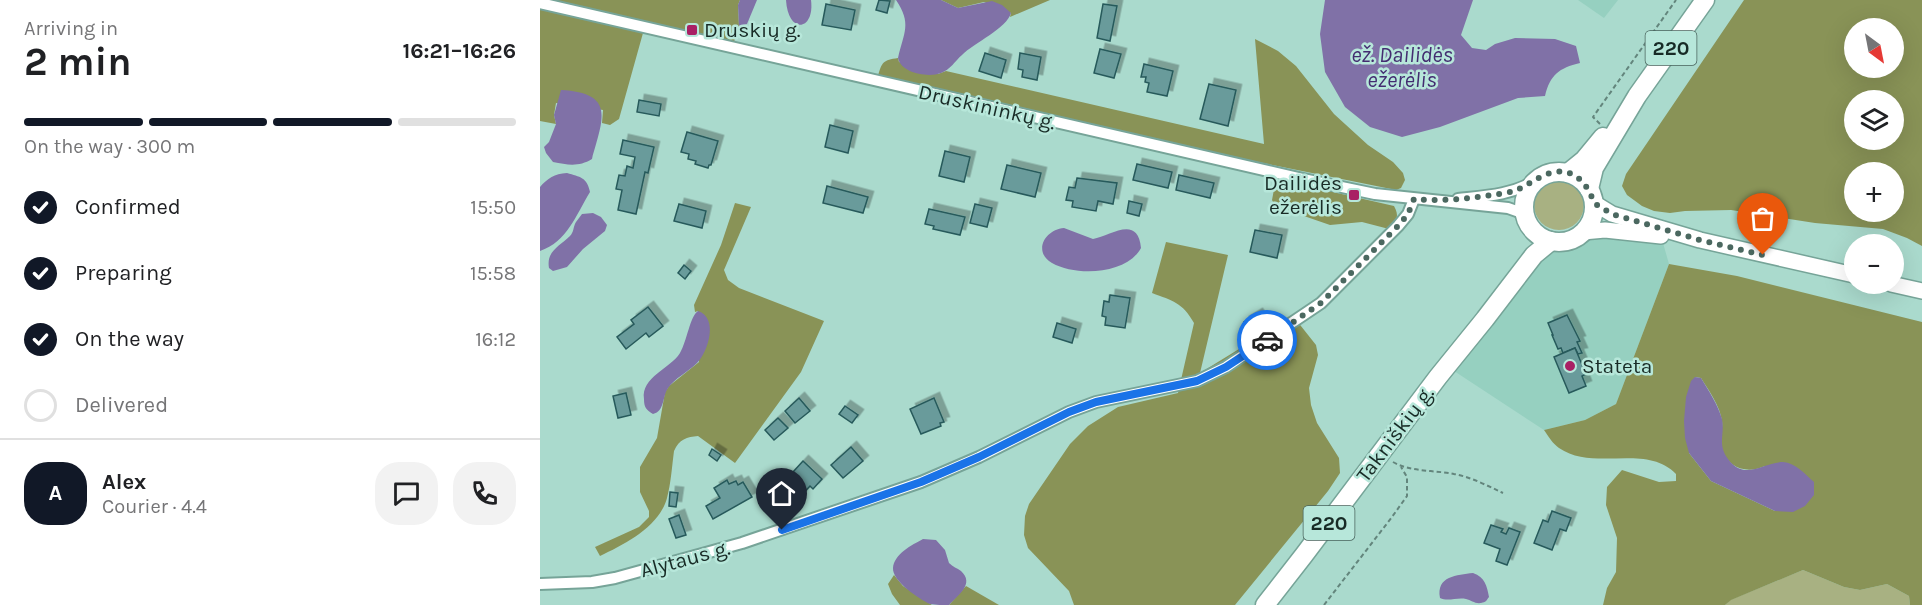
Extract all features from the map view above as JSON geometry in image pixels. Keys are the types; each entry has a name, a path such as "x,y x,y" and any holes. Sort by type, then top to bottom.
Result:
{"main road":[{"name":"220","path":"1568,173 1584,160 1637,96 1705,0"},
{"name":"220","path":"1583,232 1592,219 1594,168 1637,96"},
{"path":"1535,181 1557,172 1568,173 1580,178 1592,196 1612,214 1700,240 1844,273"},
{"name":"220","path":"1437,377 1477,313 1525,248 1529,237 1525,202 1528,190 1535,181"},
{"path":"1527,219 1539,235 1551,240 1563,241 1583,232 1605,230 1700,240"},
{"name":"220","path":"1437,377 1534,255 1551,240"},
{"path":"1904,287 1922,291"},
{"name":"Takniškių g.","path":"1265,605 1437,377"}],"street":[{"name":"Druskininkų g.","path":"540,3 1299,178 1375,194 1437,201"},
{"path":"1437,201 1506,193 1535,181"},
{"name":"Alytaus g.","path":"540,584 592,582 615,578 742,543 921,482 979,457 1069,412 1096,402 1197,381 1212,375 1321,303 1398,226 1408,214 1414,199"},
{"path":"1437,201 1508,208 1527,219"}],"path":[{"path":"1593,117 1676,0"},
{"path":"1380,454 1401,467 1457,474 1503,494"},
{"path":"1324,605 1407,496 1407,477 1401,467"}],"shaded area":[{"path":"549,0 740,0 738,5 739,26 734,42"},
{"path":"941,0 1050,0 1010,17 1011,13 984,2 958,8"},
{"path":"1578,0 1618,0 1604,18"},
{"path":"1744,0 1922,0 1922,246 1904,237 1904,234 1883,229 1815,223 1731,210 1670,213 1654,211 1642,206 1627,195 1622,186 1626,174"},
{"path":"540,9 643,33 619,119 610,125 602,123 603,110 556,103 554,115 556,124 540,121"},
{"path":"1255,39 1278,51 1296,66 1334,114 1368,145 1393,162 1403,173 1405,180 1401,188 1396,190 1258,162 878,76 884,62 898,58 899,62 938,74 946,71 1264,144"},
{"path":"1276,179 1394,206 1397,212 1396,221 1389,229 1362,222 1330,225 1275,206 1272,200"},
{"path":"1559,180 1568,182 1579,191 1584,205 1582,214 1573,225 1559,230 1550,228 1539,219 1534,205 1536,196 1545,185"},
{"path":"735,203 751,207 724,270 728,280 739,288 824,321 801,372 735,463 698,436 681,441 674,451 667,498 657,518 630,540 600,556 595,547 639,527 649,517 649,511 640,492 640,467 657,438 665,392 669,386 699,362 698,311 695,312 694,305 721,245"},
{"path":"1596,235 1663,243 1669,264 1616,404 1585,420 1544,430 1451,369 1551,248 1579,242"},
{"path":"1166,242 1228,255 1200,373 1293,316 1316,345 1318,355 1309,388 1311,405 1317,423 1339,458 1340,473 1328,491 1235,605 1074,605 1069,591 1028,548 1024,535 1025,516 1029,504 1070,444 1088,426 1118,407 1178,393 1194,323 1181,306 1152,293"},
{"path":"1669,264 1737,276 1922,322 1922,605 1910,605 1909,596 1887,584 1860,590 1844,587 1803,570 1731,600 1725,605 1603,605 1607,588 1616,572 1617,538 1606,505 1607,487 1622,470 1659,482 1676,481 1676,474 1664,465 1650,460 1603,459 1573,455 1559,448 1544,430 1585,420 1616,404","holes":["1695,377 1701,378 1721,415 1721,447 1725,456 1729,462 1740,468 1752,470 1765,466 1775,511 1711,481 1689,453"]},
{"path":"1803,570 1844,587 1860,590 1887,584 1909,596 1910,605 1725,605 1730,600"},
{"path":"894,575 903,586 932,605 900,605 888,584"},
{"path":"966,586 999,605 949,605"}],"water":[{"path":"740,0 757,0 747,24 739,26 738,5"},
{"path":"786,0 811,0 809,18 805,23 796,24 791,19"},
{"path":"896,0 941,0 958,8 992,1 1002,5 1011,13 1003,24 967,50 947,70 929,75 909,71 900,63 898,58 905,22"},
{"name":"ež. Dailidės ežerėlis","path":"1325,0 1473,0 1461,35 1472,48 1486,50 1495,44 1515,38 1555,39 1576,46 1580,63 1561,70 1553,78 1545,96 1518,98 1440,127 1402,137 1370,127 1345,107 1325,72 1320,34"},
{"path":"561,90 591,96 598,103 601,111 600,132 592,159 583,163 553,162 544,147 549,142 556,124 554,115"},
{"path":"567,173 585,180 590,192 564,234 549,247 540,251 540,187 552,177"},
{"path":"593,213 601,217 607,225 605,231 583,249 567,267 553,271 549,268 552,253 571,234 582,214"},
{"path":"1064,228 1093,239 1129,229 1139,238 1141,248 1134,257 1113,268 1087,271 1062,267 1046,258 1042,248 1046,237"},
{"path":"698,311 704,315 710,328 705,351 697,363 671,384 660,410 653,414 644,404 644,391 651,379 680,353 693,318"},
{"path":"1695,377 1701,378 1720,414 1723,425 1723,449 1728,459 1734,466 1748,470 1783,462 1796,467 1814,482 1814,495 1805,506 1793,512 1775,511 1711,481 1689,453 1685,438 1686,397 1691,381"},
{"path":"923,539 936,540 945,550 949,563 965,576 964,589 949,605 925,602 907,589 894,573 894,563 900,554"},
{"path":"1473,573 1485,582 1489,597 1486,601 1479,603 1463,599 1440,598 1441,585 1444,581 1454,576"}],"building":[{"path":"879,0 890,1 887,13 876,10"},
{"path":"826,4 855,10 851,30 822,25"},
{"path":"1103,4 1117,6 1110,41 1097,38"},
{"path":"1100,49 1121,54 1114,78 1094,73"},
{"path":"985,53 1006,60 1001,78 979,71"},
{"path":"1020,53 1041,57 1037,80 1022,77 1023,70 1018,69"},
{"path":"1144,64 1173,71 1167,96 1147,92 1149,83 1145,82 1146,77 1141,77"},
{"path":"1209,84 1236,90 1228,126 1200,119"},
{"path":"639,100 661,104 659,116 637,112"},
{"path":"830,125 853,131 848,153 825,147"},
{"path":"687,132 718,141 708,168 695,164 696,161 688,159 689,154 681,152"},
{"path":"623,140 654,147 648,173 645,172 636,214 618,210 622,190 616,189 619,175 625,176 627,166 633,168 635,157 620,154"},
{"path":"945,151 970,157 964,182 939,176"},
{"path":"1137,164 1172,172 1168,188 1133,180"},
{"path":"1007,165 1041,173 1035,197 1001,189"},
{"path":"1179,175 1214,183 1210,198 1176,190"},
{"path":"1077,178 1117,183 1113,204 1098,201 1096,211 1072,207 1073,201 1066,200 1069,187 1075,188"},
{"path":"827,186 868,197 863,213 823,203"},
{"path":"1129,201 1142,204 1139,216 1127,213"},
{"path":"679,204 706,211 702,228 674,221"},
{"path":"975,204 992,208 987,227 970,223"},
{"path":"929,209 965,217 960,235 933,229 934,226 925,224"},
{"path":"1255,230 1282,235 1277,258 1250,252"},
{"path":"684,265 691,271 685,279 678,273"},
{"path":"1110,295 1130,298 1125,328 1105,325 1106,317 1102,316 1104,301 1109,302"},
{"path":"648,307 663,326 649,337 646,333 626,349 617,337 634,324 631,320"},
{"path":"1257,314 1266,327 1253,335 1244,322"},
{"path":"1567,315 1580,341 1577,342 1582,353 1578,354 1575,348 1563,353 1561,348 1558,349 1552,335 1548,323"},
{"path":"1057,323 1076,329 1072,343 1053,337"},
{"name":"Stateta","path":"1575,348 1586,374 1582,376 1586,386 1569,393 1554,357"},
{"path":"626,393 631,415 618,418 613,396"},
{"path":"799,398 810,411 795,423 785,411"},
{"path":"934,398 944,422 940,423 941,426 921,434 910,409"},
{"path":"845,406 858,415 852,423 839,414"},
{"path":"778,418 788,428 774,440 765,430"},
{"path":"851,447 863,461 843,478 831,465"},
{"path":"712,449 721,455 717,461 709,455"},
{"path":"803,461 822,479 813,489 810,486 799,498 783,483"},
{"path":"727,480 729,484 736,481 738,485 743,482 752,497 713,519 706,506 720,498 714,488"},
{"path":"670,492 678,493 676,507 669,506"},
{"path":"1552,511 1571,518 1566,531 1560,529 1552,550 1534,543 1543,520 1548,522"},
{"path":"679,515 686,535 676,538 669,519"},
{"path":"1491,525 1503,529 1501,532 1506,534 1509,528 1520,532 1507,565 1496,561 1500,549 1484,543"}],"way so far":[{"path":"1267,340 1321,303 1398,226 1408,214 1414,199 1437,201 1506,193 1557,172 1568,173 1580,178 1589,189 1594,203 1612,214 1700,240 1763,255"}],"place":[{"name":"Druskių g.","path":"692,30"},
{"name":"Dailidės ežerėlis","path":"1354,195"},
{"name":"Stateta","path":"1570,366"}],"route":[{"path":"782,530 921,482 979,457 1069,412 1096,402 1120,395 1197,381 1226,367 1267,340"}]}
